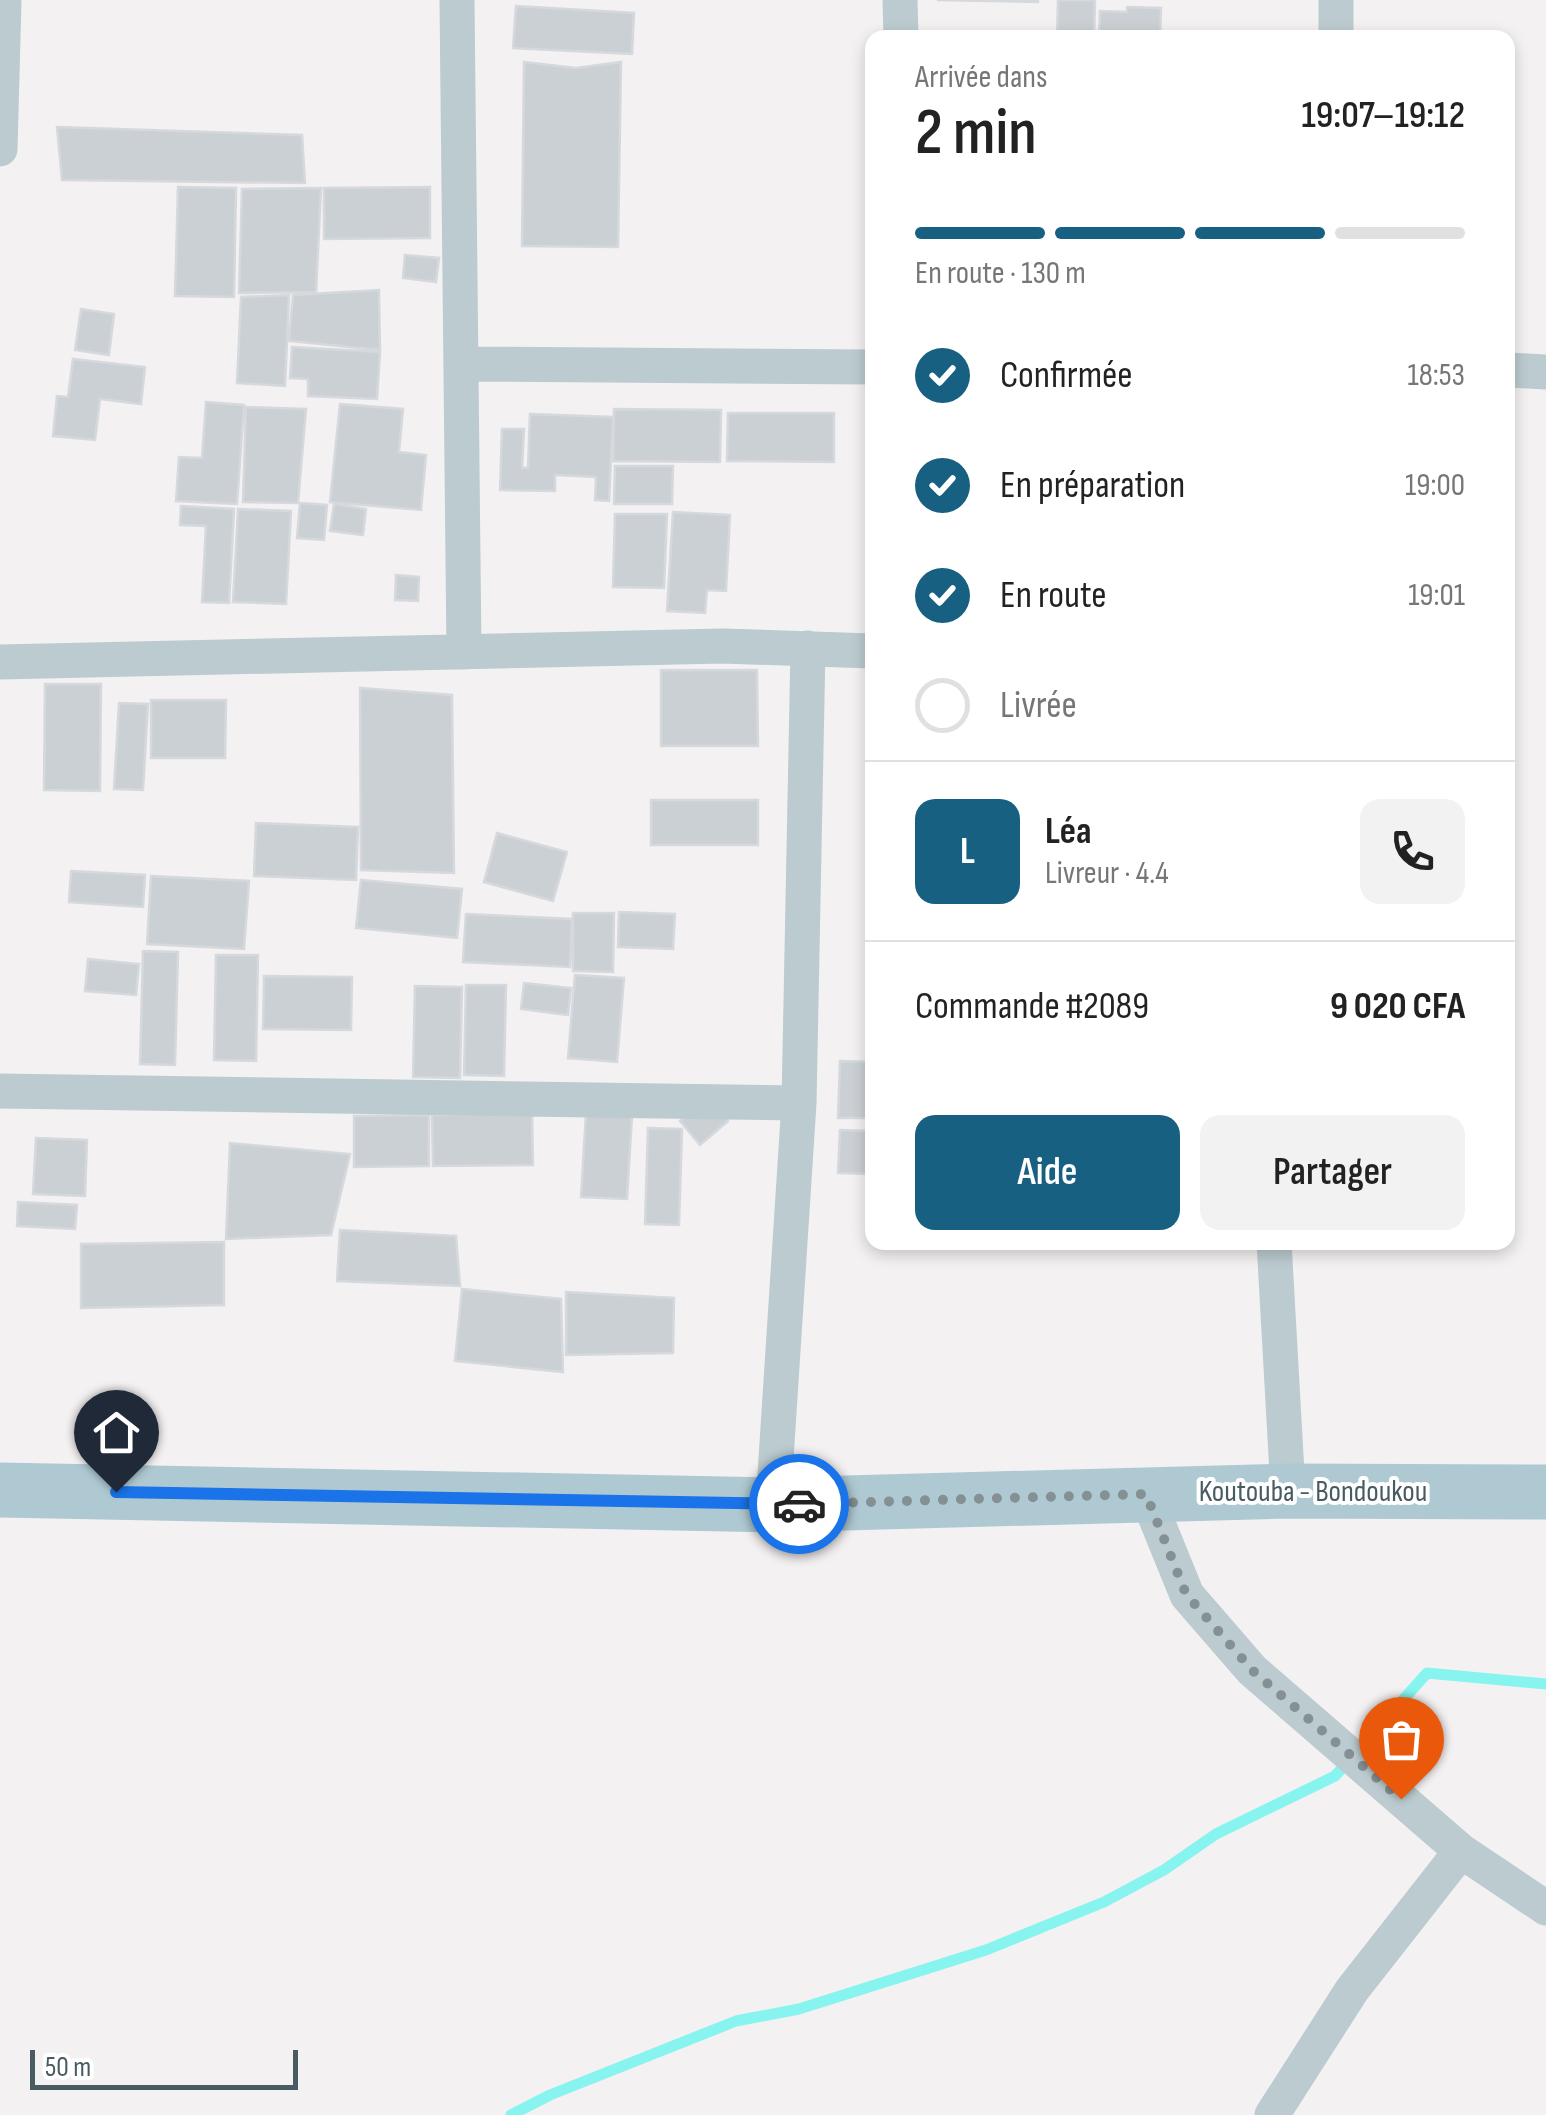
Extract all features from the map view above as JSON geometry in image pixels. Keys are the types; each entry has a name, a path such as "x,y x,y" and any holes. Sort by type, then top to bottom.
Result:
{"main road":[{"name":"Koutouba - Bondoukou","path":"0,1490 773,1505 1288,1491 1546,1492"}],"street":[{"path":"0,149 4,0"},
{"path":"458,0 464,652"},
{"path":"900,0 901,30"},
{"path":"1336,0 1336,30"},
{"path":"461,364 865,366"},
{"path":"1515,370 1546,372"},
{"path":"773,1505 799,1103 808,648"},
{"path":"0,662 464,652 865,651"},
{"path":"0,1091 799,1103"},
{"path":"1274,1250 1288,1491"},
{"path":"1146,1494 1186,1594 1252,1670 1461,1851 1546,1908"},
{"path":"1272,2115 1352,1990 1461,1851"}],"building":[{"path":"937,0 1038,0 1038,2"},
{"path":"1058,0 1095,0 1094,30 1057,30"},
{"path":"516,6 634,13 632,54 513,48"},
{"path":"1127,7 1161,8 1160,30 1099,30 1100,11 1127,12"},
{"path":"524,62 576,68 621,62 618,247 522,246"},
{"path":"57,127 302,135 305,183 62,180"},
{"path":"178,187 236,188 234,297 175,296"},
{"path":"430,187 430,238 324,239 324,188"},
{"path":"321,188 316,292 239,293 242,189"},
{"path":"405,255 439,258 436,282 403,278"},
{"path":"379,290 380,350 289,341 293,295"},
{"path":"289,295 285,386 237,383 241,297"},
{"path":"81,309 114,314 109,355 75,350"},
{"path":"292,347 380,352 377,399 308,396 308,379 290,378"},
{"path":"73,359 145,367 141,404 100,399 95,440 53,436 57,396 68,397"},
{"path":"206,402 244,405 237,504 176,501 179,457 202,458"},
{"path":"340,404 403,409 399,452 426,455 421,510 330,502"},
{"path":"246,407 306,409 298,503 243,502"},
{"path":"614,409 721,410 720,462 613,461"},
{"path":"728,413 834,413 834,462 727,461"},
{"path":"530,414 613,417 609,501 595,500 596,477 555,475 555,491 500,490 502,429 524,429 522,468 528,468"},
{"path":"615,466 673,466 672,504 614,504"},
{"path":"300,503 327,505 324,540 297,538"},
{"path":"334,504 366,509 363,535 330,531"},
{"path":"181,506 234,509 229,603 202,602 206,526 180,525"},
{"path":"238,509 291,511 286,604 233,602"},
{"path":"673,512 730,515 726,591 707,590 705,613 667,611"},
{"path":"615,514 667,514 664,588 613,587"},
{"path":"396,575 419,577 418,601 395,600"},
{"path":"661,670 757,670 758,746 661,746"},
{"path":"45,684 101,684 100,791 44,790"},
{"path":"360,688 452,695 454,873 361,870"},
{"path":"151,700 226,700 225,758 151,758"},
{"path":"119,703 148,704 143,790 114,789"},
{"path":"651,800 758,800 758,845 651,845"},
{"path":"256,823 358,827 356,880 254,876"},
{"path":"497,833 567,852 553,901 484,882"},
{"path":"71,871 145,875 143,907 69,902"},
{"path":"151,876 249,881 244,949 147,944"},
{"path":"361,880 462,889 457,938 356,928"},
{"path":"619,912 675,914 673,949 618,947"},
{"path":"573,913 614,913 613,972 573,971"},
{"path":"466,914 572,919 570,967 463,962"},
{"path":"143,951 178,952 175,1065 140,1064"},
{"path":"216,955 258,955 256,1061 214,1060"},
{"path":"88,959 139,964 136,995 85,991"},
{"path":"575,975 624,978 617,1062 568,1058"},
{"path":"264,976 352,977 351,1030 263,1029"},
{"path":"524,983 571,988 568,1015 521,1009"},
{"path":"466,985 506,985 504,1076 464,1075"},
{"path":"415,986 462,987 460,1078 413,1077"},
{"path":"840,1061 865,1062 865,1118 838,1118"},
{"path":"708,1098 728,1121 700,1145 680,1121"},
{"path":"532,1113 533,1165 433,1166 432,1115"},
{"path":"586,1113 632,1116 627,1199 581,1197"},
{"path":"429,1115 429,1166 354,1167 354,1116"},
{"path":"648,1128 682,1129 679,1225 645,1224"},
{"path":"840,1130 865,1131 865,1174 838,1173"},
{"path":"36,1138 87,1140 85,1196 33,1194"},
{"path":"230,1143 350,1154 331,1235 226,1239"},
{"path":"18,1202 77,1205 75,1229 17,1226"},
{"path":"340,1230 456,1236 460,1286 337,1281"},
{"path":"224,1242 224,1305 81,1308 81,1244"},
{"path":"462,1289 561,1299 563,1372 455,1361"},
{"path":"566,1292 674,1298 673,1353 566,1355"}],"waterway":[{"path":"511,2115 550,2095 736,2021 799,2009 986,1950 1104,1902 1164,1870 1216,1834 1335,1776 1427,1673 1546,1684"}],"way so far":[{"path":"799,1504 1146,1494 1186,1594 1252,1670 1401,1799"}],"route":[{"path":"116,1492 799,1504"}]}
